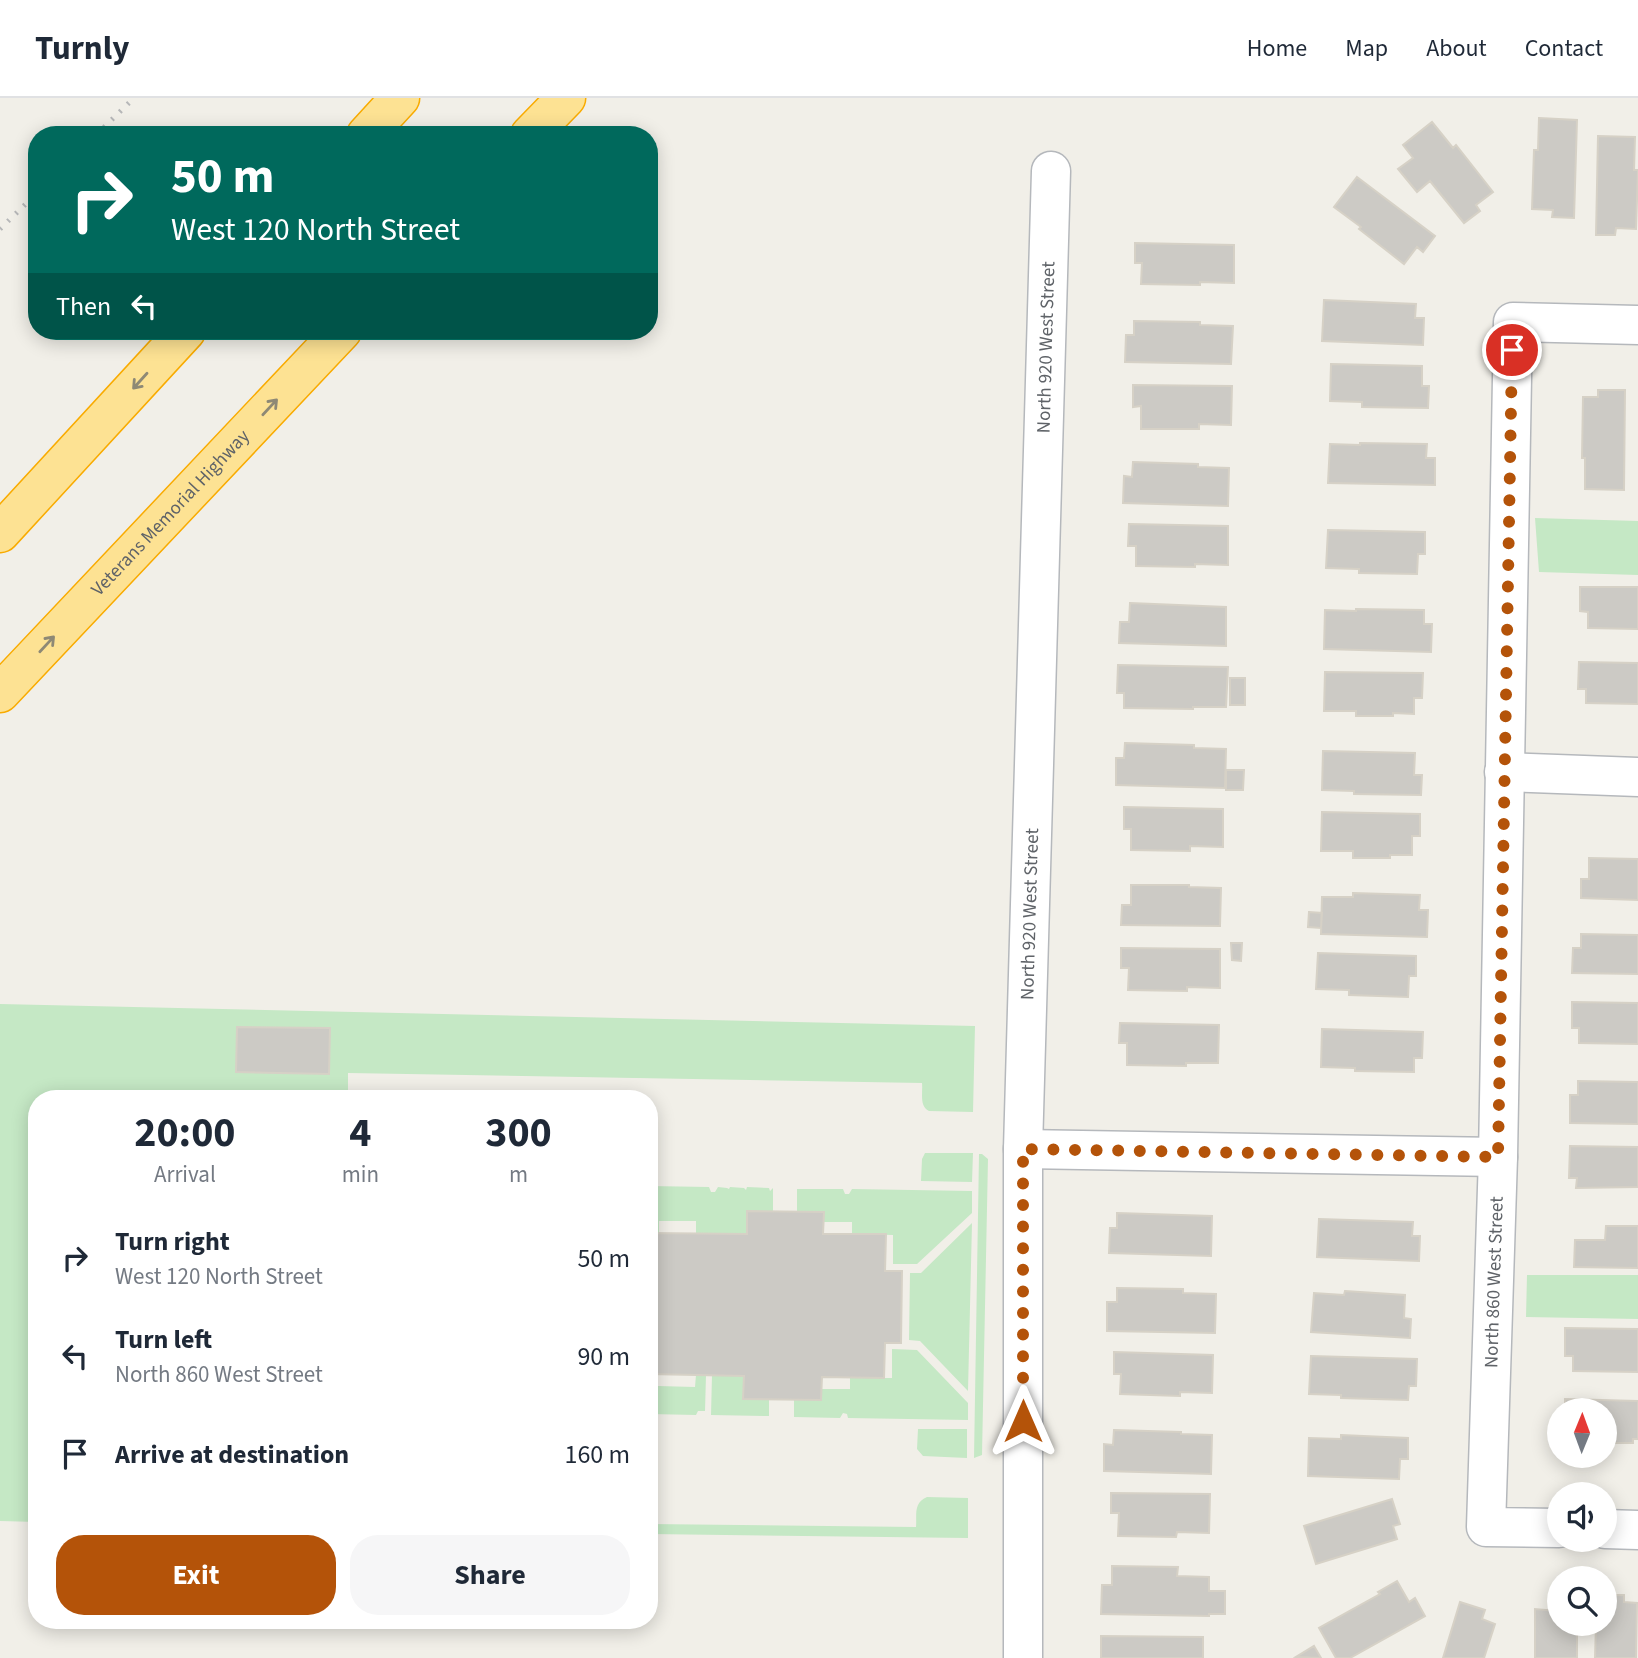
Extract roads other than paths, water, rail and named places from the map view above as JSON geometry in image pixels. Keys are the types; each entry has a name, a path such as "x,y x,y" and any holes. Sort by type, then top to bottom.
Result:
{"highway":[{"path":"374,126 400,98"},
{"path":"539,126 566,98"},
{"path":"0,533 178,340"},
{"name":"Veterans Memorial Highway","path":"0,693 333,340"}],"street":[{"name":"North 920 West Street","path":"1023,1658 1023,1149 1051,171"},
{"name":"North 860 West Street","path":"1547,1528 1486,1527 1498,1157 1513,322 1638,325"},
{"path":"1504,772 1638,777"},
{"path":"1023,1149 1498,1157"},
{"path":"1617,1529 1638,1530"}],"railway":[{"path":"105,126 134,98"},
{"path":"0,229 28,202"}]}
